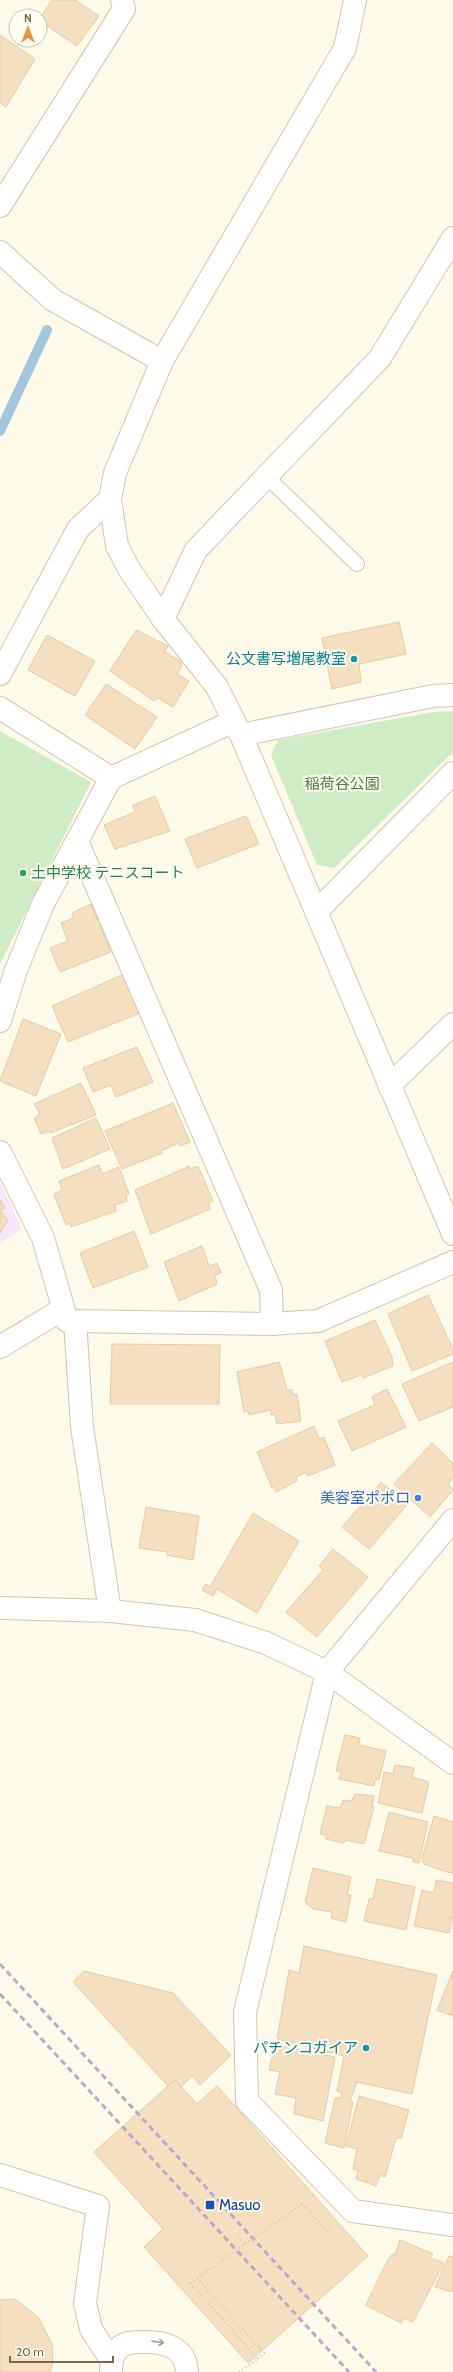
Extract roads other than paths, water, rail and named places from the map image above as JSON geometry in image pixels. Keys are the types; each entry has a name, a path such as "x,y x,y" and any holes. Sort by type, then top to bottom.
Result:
{"street":[{"path":"0,206 124,9 122,0"},
{"path":"355,0 345,48 162,361 115,473 110,499 117,546 130,569 163,619 217,687 237,728 317,911 389,1086 453,1234"},
{"path":"163,619 196,550 380,358 453,238"},
{"path":"0,252 53,300 162,361"},
{"path":"0,674 78,529 110,499"},
{"path":"0,1021 16,970 43,904 111,778 237,728 433,696 453,695"},
{"path":"0,708 111,778"},
{"path":"317,911 453,773"},
{"path":"77,841 272,1290 272,1324"},
{"path":"389,1086 453,1024"},
{"path":"0,1152 43,1238 69,1315 82,1427 110,1611"},
{"path":"0,1348 69,1315 272,1324 318,1321 453,1262"},
{"path":"453,1520 327,1672 245,2012 247,2101 353,2211 453,2225"},
{"path":"0,1608 110,1611 195,1620 266,1643 327,1672 453,1763"},
{"path":"0,2175 98,2206 85,2302 91,2329 111,2366"},
{"path":"111,2366 118,2348 130,2342 159,2341 172,2346 181,2353 187,2372"}],"lane":[{"path":"267,477 357,564"}],"waterway":[{"path":"0,431 47,330"}],"railway":[{"path":"0,1964 376,2372"},
{"path":"0,1994 349,2372"}],"place":[{"name":"公文書写増尾教室","path":"354,659"},
{"name":"土中学校 テニスコート","path":"23,873"},
{"name":"美容室ポポロ","path":"418,1498"},
{"name":"パチンコガイア","path":"366,2048"},
{"name":"Masuo","path":"210,2205"}],"park label":[{"name":"稲荷谷公園","path":"342,784"}]}
